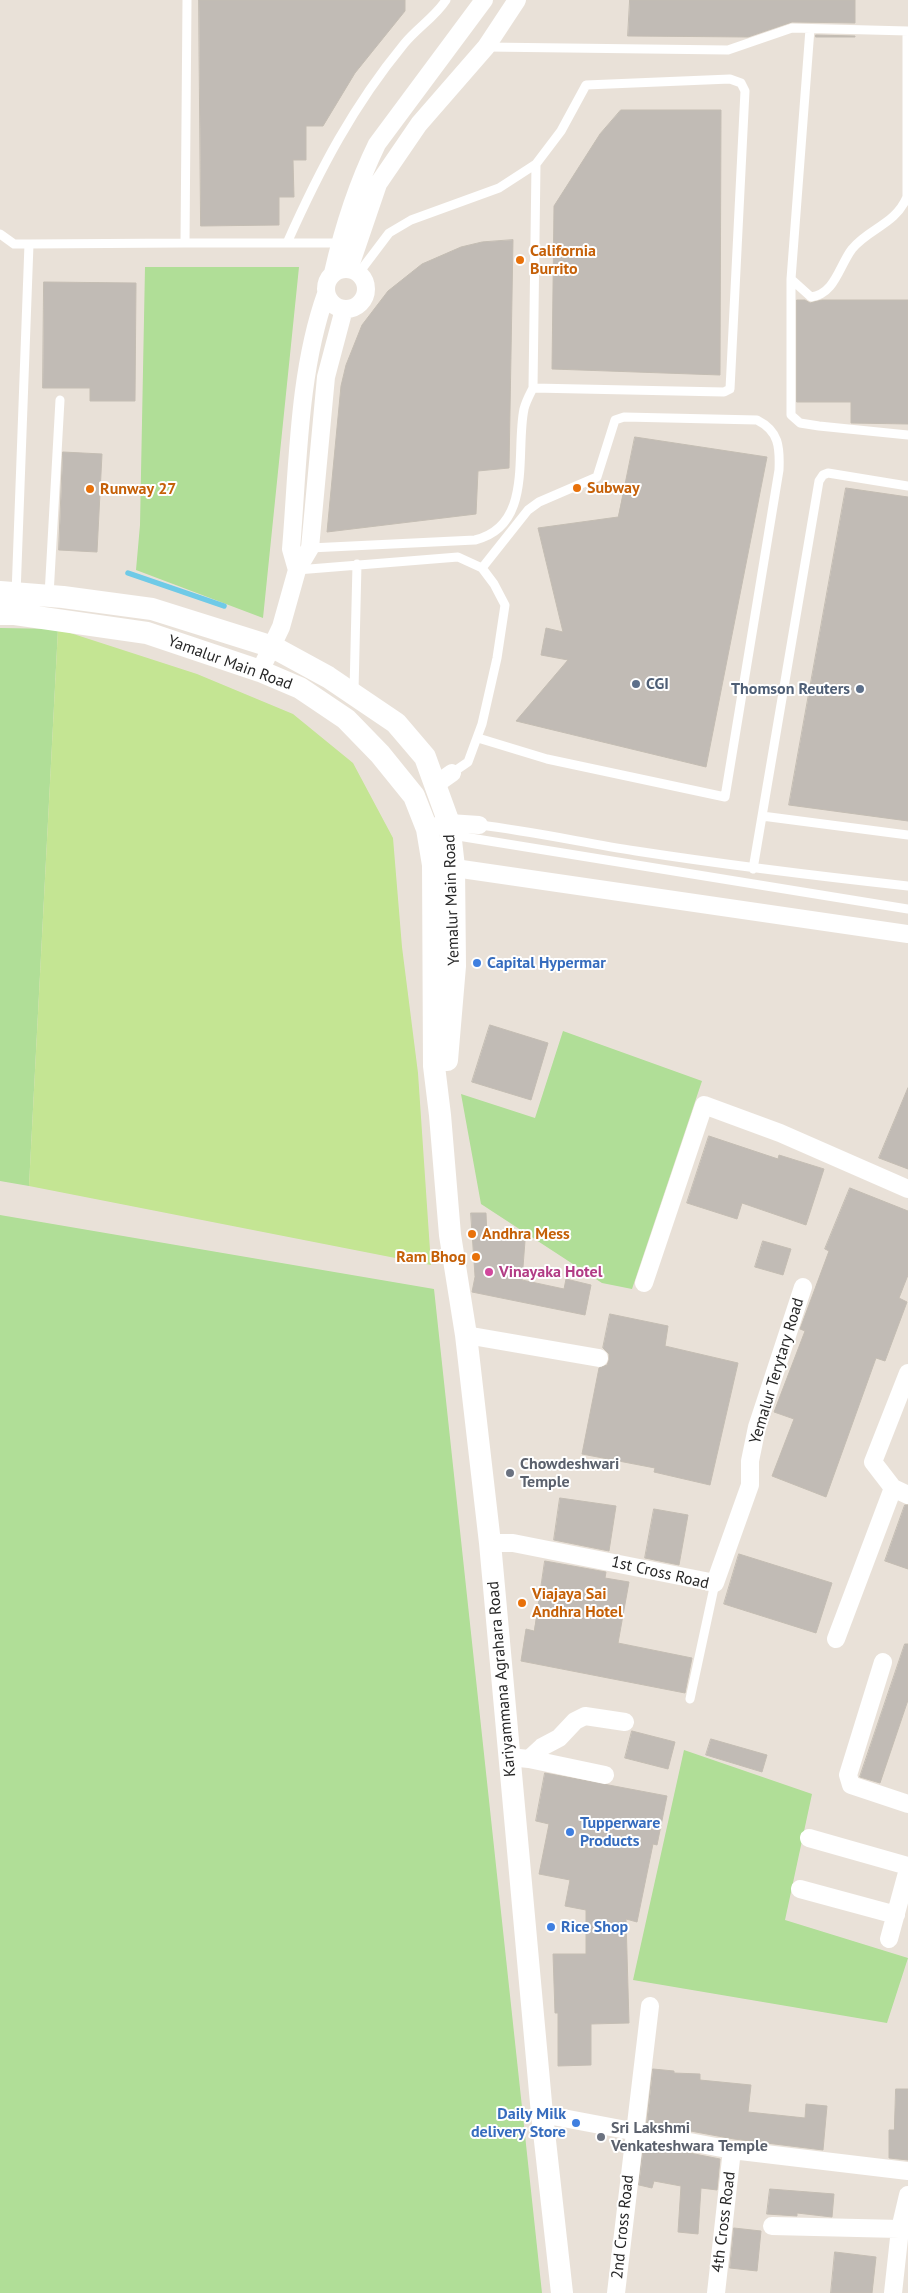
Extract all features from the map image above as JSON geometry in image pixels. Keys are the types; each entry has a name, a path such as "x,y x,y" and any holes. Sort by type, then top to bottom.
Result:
{"street":[{"path":"326,294 334,306 344,309 354,308 364,296 366,286 347,272 340,243 365,168 376,144 484,0"},
{"path":"297,570 291,549 306,383 314,327 326,294 326,284 347,272 378,184 419,124 486,47 517,0"},
{"path":"260,671 281,627 297,570 310,548 326,377 344,309"},
{"name":"Yamalur Main Road","path":"8,603 49,596 152,609 273,647"},
{"name":"Yamalur Main Road","path":"8,603 147,633 260,671 300,688 346,719 380,754 414,796 439,833 443,866 434,1066"},
{"name":"Yemalur Main Road","path":"273,647 328,677 396,723 444,779 439,833"},
{"path":"439,833 479,825"},
{"path":"443,866 908,934"},
{"name":"Yemalur Main Road","path":"440,1115 455,966 443,866"},
{"name":"Kariyammana Agrahara Road","path":"434,1066 450,1235 466,1335 490,1543 519,1758 542,2114 562,2293"},
{"path":"644,1283 704,1105 780,1133 908,1189"},
{"name":"Yemalur Terytary Road","path":"715,1583 750,1485 750,1461 757,1427 803,1287"},
{"path":"466,1335 599,1358"},
{"path":"836,1639 900,1491 873,1462 908,1374"},
{"name":"1st Cross Road","path":"490,1543 513,1543 715,1583"},
{"path":"882,1662 848,1775 850,1785 908,1803"},
{"path":"519,1758 559,1738 575,1721 585,1716 625,1722"},
{"path":"519,1758 604,1775"},
{"path":"809,1838 908,1870 889,1939"},
{"path":"800,1889 896,1915"},
{"name":"2nd Cross Road","path":"616,2293 650,2006"},
{"path":"542,2114 732,2150 908,2171"},
{"name":"4th Cross Road","path":"716,2293 732,2150"},
{"path":"893,2293 900,2229 908,2194"},
{"path":"772,2226 900,2229"}],"lane":[{"path":"185,243 187,0"},
{"path":"287,243 314,183 346,123 405,43 446,0"},
{"path":"486,47 728,50 792,28 908,31 907,197 904,205 885,226 865,236 852,249 830,289 818,296 811,297 791,279"},
{"path":"810,29 791,279 791,415 800,423 908,435"},
{"path":"347,272 390,233 411,220 499,188 536,164 561,131 586,84 725,78 741,83 745,91 730,389 724,392 533,388"},
{"path":"310,548 475,540 492,533 508,516 519,491 524,410 533,388 536,164"},
{"path":"0,234 14,244 340,243"},
{"path":"8,603 29,244"},
{"path":"49,596 60,400"},
{"path":"478,738 547,759 725,797 780,470 780,448 768,425 757,420 624,416 615,420 597,477 539,502 528,510 482,568"},
{"path":"753,869 819,481 823,475 828,473 908,486"},
{"path":"297,570 458,557 482,568 494,584 504,605 497,658 478,738 468,762 444,779"},
{"path":"354,695 357,564"},
{"path":"762,816 908,835"},
{"path":"479,825 521,830 633,851 753,869 908,886"},
{"path":"439,833 908,909"},
{"name":"1st Cross Road","path":"690,1699 715,1583"}],"green space":[{"path":"145,267 299,267 263,618 136,570 140,525"},
{"path":"0,628 58,629 29,1186 0,1181"},
{"path":"58,629 197,674 293,714 353,763 393,838 402,947 418,1073 431,1265 29,1186"},
{"path":"563,1031 702,1081 632,1289 602,1283 481,1204 461,1094 535,1118"},
{"path":"0,1215 434,1289 542,2293 0,2293"},
{"path":"684,1750 812,1794 785,1920 908,1958 887,2023 633,1980"}],"building":[{"path":"199,0 405,0 405,11 355,73 323,126 306,126 306,160 293,160 294,197 279,197 279,225 201,226"},
{"path":"630,0 855,0 855,23 792,22 748,37 628,36"},
{"path":"816,35 855,36 855,37 816,37"},
{"path":"621,110 721,110 720,375 552,369 554,206 600,134"},
{"path":"513,240 509,468 478,471 476,514 327,532 341,386 346,365 362,325 388,291 422,264 461,247 482,242"},
{"path":"44,282 136,283 135,401 90,401 90,388 43,388"},
{"path":"797,300 805,300 810,303 822,300 908,300 908,424 851,423 851,402 797,402"},
{"path":"635,437 767,457 706,767 516,721 568,660 541,655 546,628 563,632 538,528 618,517"},
{"path":"63,452 102,454 97,552 59,550"},
{"path":"846,488 908,497 908,821 789,805"},
{"path":"490,1025 548,1043 531,1100 472,1082"},
{"path":"908,1088 908,1169 879,1158"},
{"path":"709,1136 778,1159 779,1155 824,1169 806,1225 742,1203 737,1219 687,1203"},
{"path":"850,1188 908,1211 908,1275 899,1298 907,1302 885,1361 876,1358 826,1497 772,1476 794,1419 774,1412 805,1331 800,1329 829,1251 825,1249"},
{"path":"471,1213 486,1213 487,1237 525,1241 522,1280 564,1289 566,1279 591,1285 585,1315 472,1292 475,1277"},
{"path":"763,1241 791,1249 783,1275 755,1267"},
{"path":"610,1314 668,1326 665,1346 738,1363 710,1485 654,1472 655,1468 582,1454 599,1368 607,1365 609,1360 609,1354 603,1348"},
{"path":"560,1498 616,1506 609,1551 554,1540"},
{"path":"905,1505 908,1505 908,1569 885,1561"},
{"path":"654,1509 688,1515 679,1565 645,1558"},
{"path":"739,1554 832,1583 816,1633 724,1604"},
{"path":"545,1561 606,1572 605,1578 629,1582 618,1643 692,1658 685,1693 521,1661 526,1629 534,1631"},
{"path":"905,1644 908,1644 908,1700 880,1783 860,1777"},
{"path":"632,1731 675,1742 668,1769 625,1758"},
{"path":"711,1739 767,1755 762,1772 706,1755"},
{"path":"545,1773 667,1796 657,1845 653,1844 637,1922 626,1919 629,2023 591,2024 591,2065 558,2066 558,2013 555,2013 553,1954 586,1954 586,1910 565,1906 570,1880 539,1874 549,1824 536,1821"},
{"path":"653,2069 674,2071 674,2073 700,2074 700,2080 751,2085 748,2112 805,2118 806,2104 827,2106 823,2150 734,2139 647,2123"},
{"path":"896,2089 908,2089 908,2160 889,2158 889,2130 894,2130"},
{"path":"644,2144 720,2159 717,2190 701,2188 698,2234 678,2232 681,2186 654,2181 652,2188 639,2185"},
{"path":"770,2189 834,2194 832,2217 797,2213 797,2216 767,2214"},
{"path":"734,2228 761,2231 757,2271 730,2268"},
{"path":"835,2252 876,2257 872,2293 831,2293"}],"waterway":[{"path":"128,573 224,606"}],"place":[{"name":"California Burrito","path":"520,260"},
{"name":"Subway","path":"577,488"},
{"name":"Runway 27","path":"90,489"},
{"name":"CGI","path":"636,684"},
{"name":"Thomson Reuters","path":"860,689"},
{"name":"Capital Hypermar","path":"477,963"},
{"name":"Andhra Mess","path":"472,1234"},
{"name":"Ram Bhog","path":"476,1257"},
{"name":"Vinayaka Hotel","path":"489,1272"},
{"name":"Chowdeshwari Temple","path":"510,1473"},
{"name":"Viajaya Sai Andhra Hotel","path":"522,1603"},
{"name":"Tupperware Products","path":"570,1832"},
{"name":"Rice Shop","path":"551,1927"},
{"name":"Daily Milk delivery Store","path":"576,2123"},
{"name":"Sri Lakshmi Venkateshwara Temple","path":"601,2137"}]}
